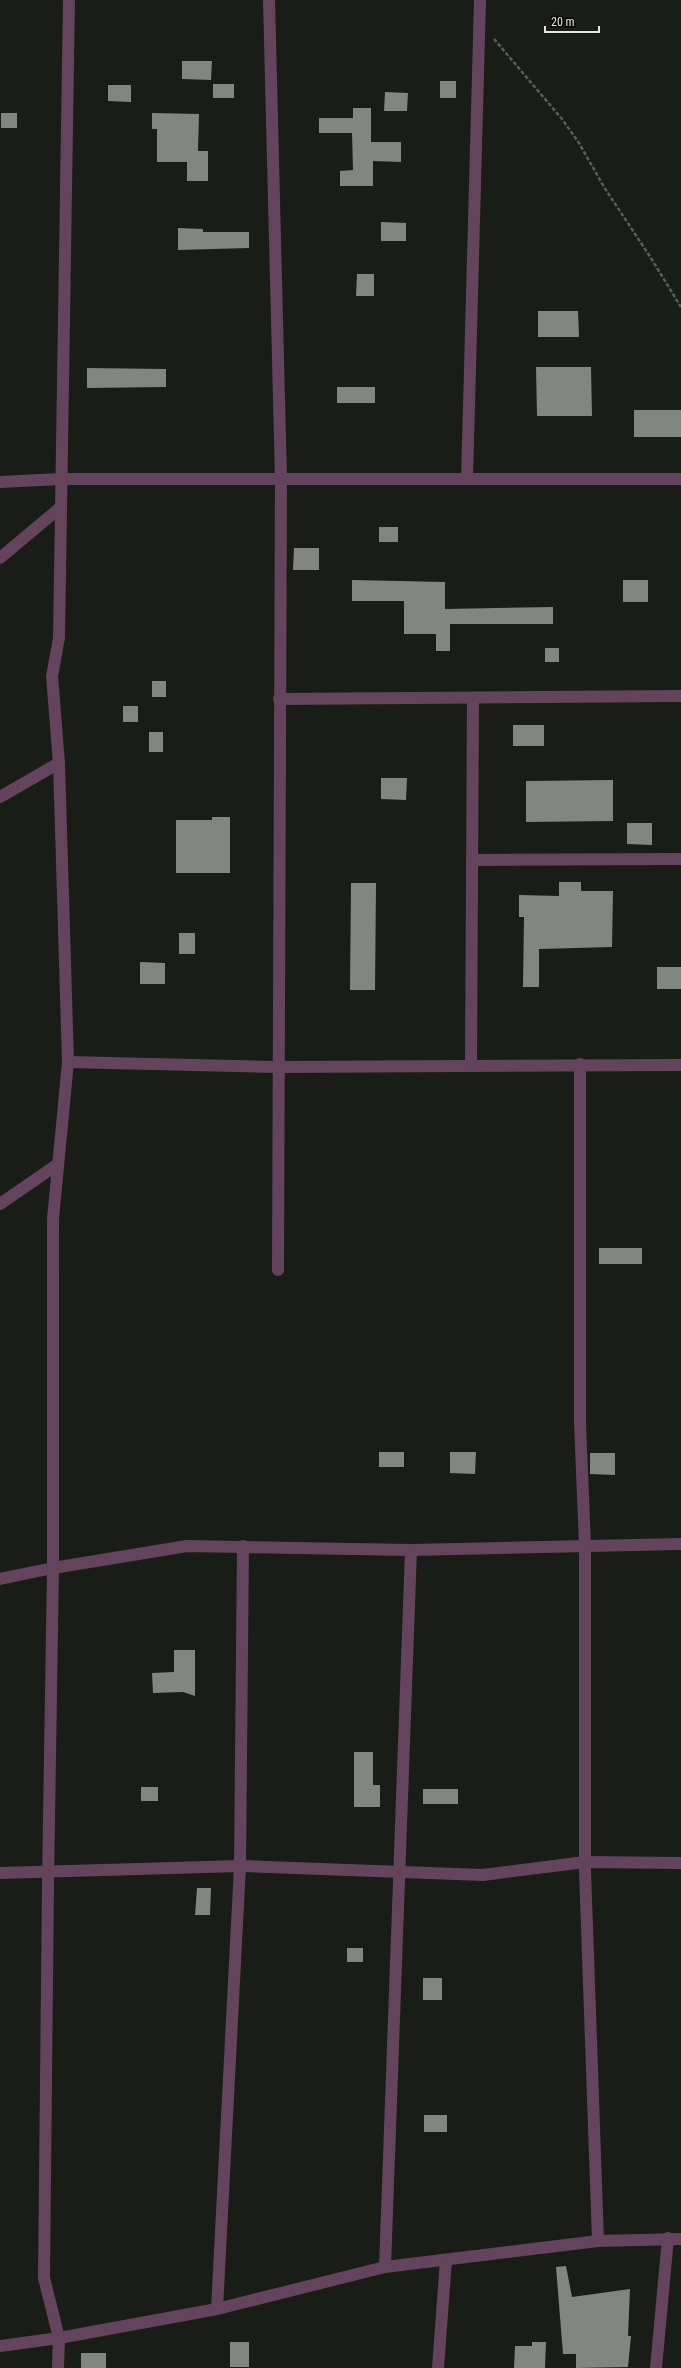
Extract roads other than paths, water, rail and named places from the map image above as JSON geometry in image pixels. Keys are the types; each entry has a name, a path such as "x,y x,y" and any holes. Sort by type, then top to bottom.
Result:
{"street":[{"path":"58,2368 59,2338 44,2278 53,1568 53,1219 68,1062 59,763 52,676 59,638 69,0"},
{"path":"269,0 280,478 278,1270"},
{"path":"467,479 480,0"},
{"path":"0,482 61,479 681,478"},
{"path":"0,558 61,507"},
{"path":"279,700 681,696"},
{"path":"471,1066 474,698"},
{"path":"0,797 59,763"},
{"path":"473,860 681,860"},
{"path":"68,1062 278,1067 580,1064 681,1065"},
{"path":"580,1064 580,1423 585,1545 586,1862 598,2241"},
{"path":"0,1204 58,1164"},
{"path":"0,1579 53,1568 187,1546 411,1550 681,1544"},
{"path":"217,2309 240,1866 243,1546"},
{"path":"385,2267 401,1872 411,1550"},
{"path":"0,1873 240,1866 483,1875 586,1862 681,1863"},
{"path":"656,2368 668,2238"},
{"path":"0,2346 59,2338 217,2309 385,2267 598,2241 668,2238 681,2239"},
{"path":"438,2368 446,2260"}]}
